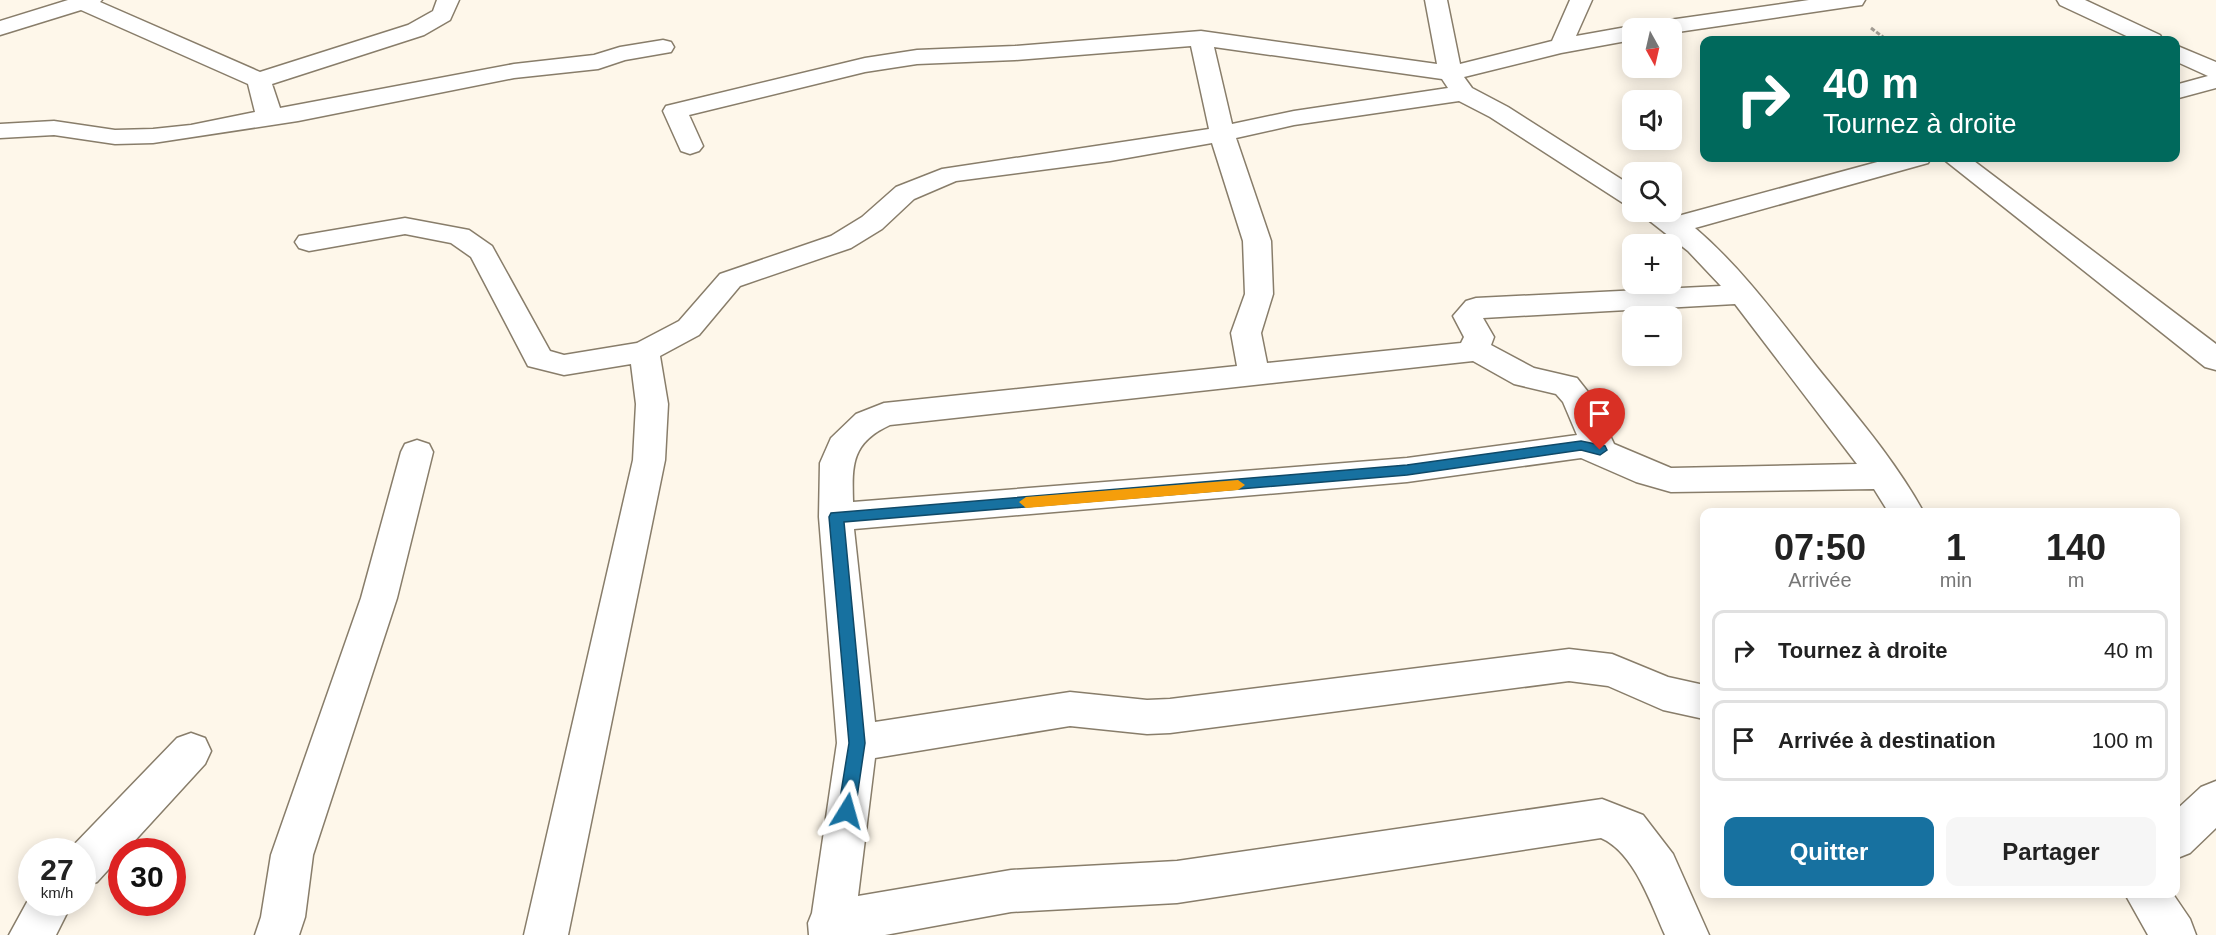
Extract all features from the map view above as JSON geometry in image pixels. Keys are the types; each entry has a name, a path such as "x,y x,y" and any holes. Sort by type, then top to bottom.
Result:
{"street":[{"path":"0,28 87,1 259,80 416,30 442,15 448,0"},
{"path":"1436,0 1457,83"},
{"path":"1561,46 1581,0"},
{"path":"1682,25 1854,0"},
{"path":"2068,0 2144,36"},
{"path":"309,242 405,226 459,236 482,252 539,359 564,365 644,352 689,328 730,280 841,242 872,223 905,193 951,174 1110,153 1222,134 1457,83 1561,46 1622,35"},
{"path":"1201,38 1222,134 1257,241 1259,294 1246,333 1254,375"},
{"path":"690,146 675,111 865,65 917,57 1015,53 1201,38 1457,83 1622,190"},
{"path":"0,131 54,128 115,137 191,132 265,117 298,114 514,71 598,62 620,54 663,47"},
{"path":"2180,54 2216,71"},
{"path":"259,80 268,108 265,117"},
{"path":"2180,91 2216,81"},
{"path":"1682,214 1902,162"},
{"path":"1959,162 2212,353"},
{"path":"1669,222 1743,294 1884,476 1904,508"},
{"path":"1687,935 1658,869 1629,830 1602,818 1177,882 1011,891 830,929 857,743 836,517 836,463 842,446 867,422 884,414 1466,353 1475,349 1479,337 1468,316 1476,308 1743,294"},
{"path":"1475,349 1525,376 1566,386 1576,397 1600,450"},
{"path":"546,935 649,460 652,404 644,352"},
{"path":"836,517 1407,470 1581,446 1600,450 1650,476 1671,480 1884,476"},
{"path":"277,935 283,917 292,855 379,598 417,452"},
{"path":"857,743 1070,709 1148,717 1170,716 1569,664 1612,670 1663,693 1700,701"},
{"path":"96,852 191,751"},
{"path":"2180,834 2216,800"},
{"path":"2150,898 2174,935"},
{"path":"31,935 42,916"}],"slow traffic":[{"path":"1026,502 1238,485"}],"route":[{"path":"847,811 857,743 836,517 1407,470 1581,446 1600,450"}]}
